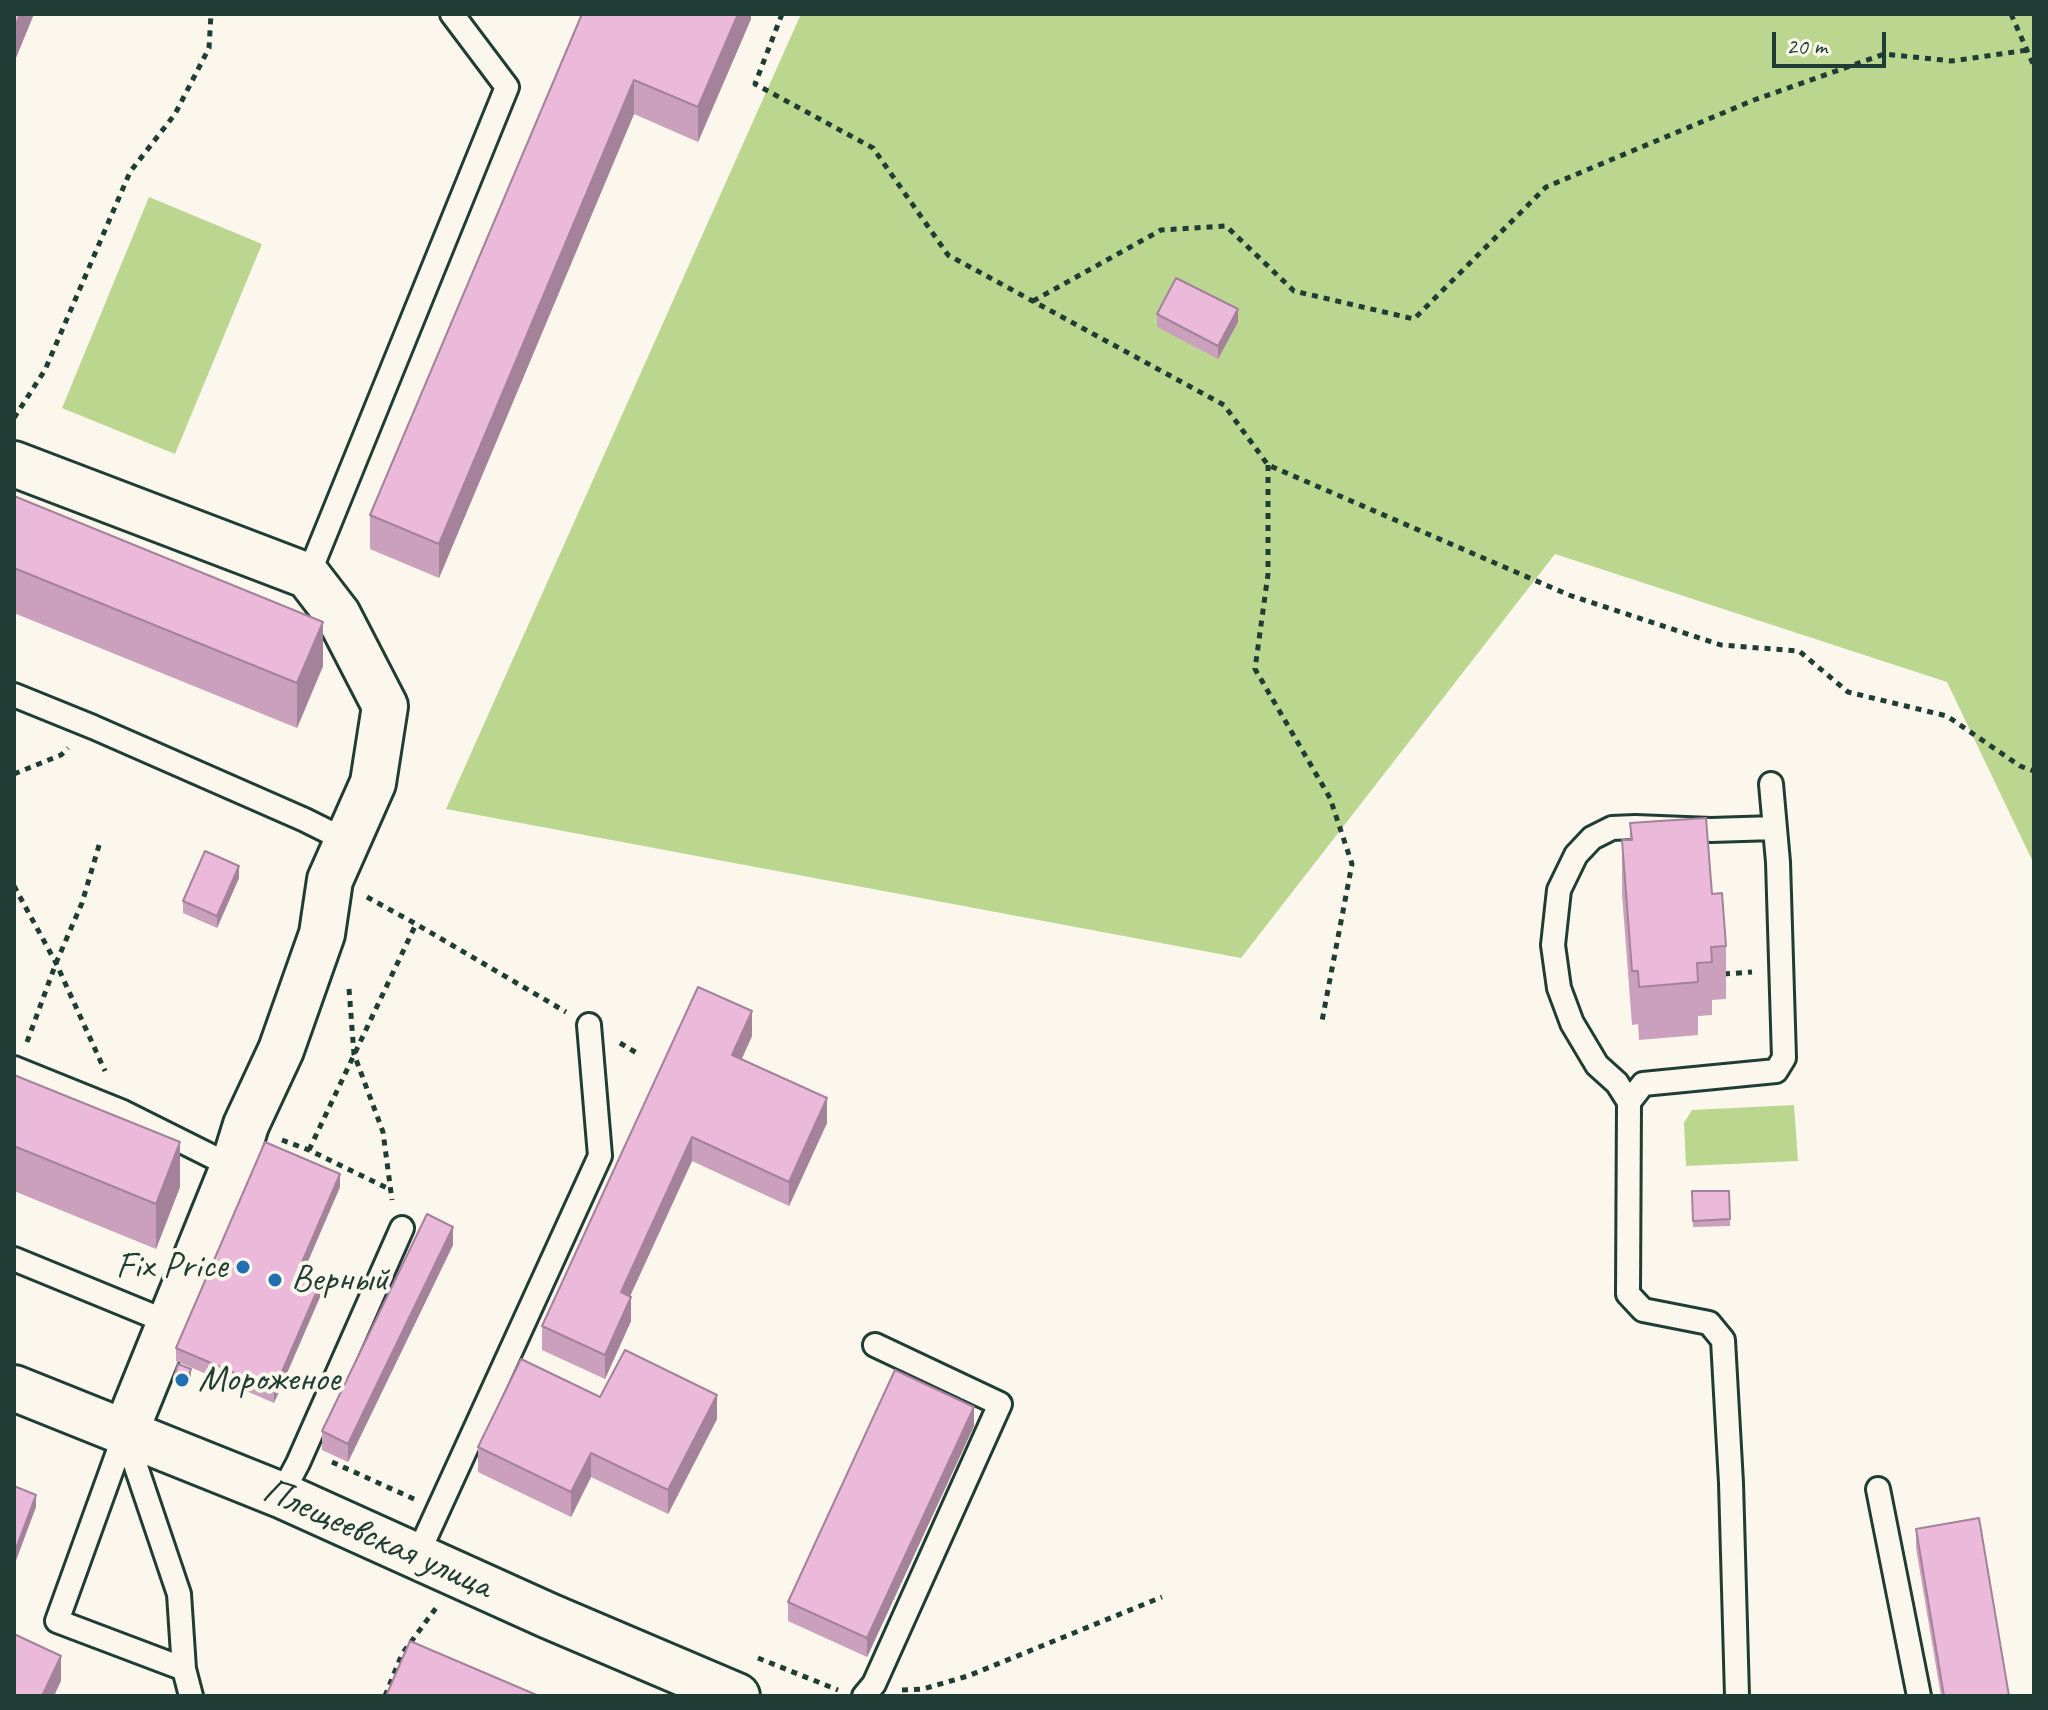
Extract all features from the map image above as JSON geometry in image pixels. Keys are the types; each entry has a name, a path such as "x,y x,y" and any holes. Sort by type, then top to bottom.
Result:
{"street":[{"path":"14,464 308,576 338,615 385,706 373,783 330,880 322,934 281,1050 246,1125 233,1167 125,1433"},
{"name":"Плещеевская улица","path":"14,1388 125,1433 289,1479 424,1541 737,1696"}],"lane":[{"path":"308,576 507,87 452,14"},
{"path":"14,695 93,727 347,841"},
{"path":"1629,1102 1643,1084 1776,1071 1784,1058 1778,862 1771,784"},
{"path":"1737,1696 1723,1340 1709,1323 1643,1310 1628,1294 1629,1102 1617,1083 1597,1065 1572,1023 1559,988 1553,945 1559,890 1576,855 1592,838 1612,828 1775,828"},
{"path":"424,1541 600,1156 589,1025"},
{"path":"15,1069 123,1112 233,1167"},
{"path":"289,1479 402,1228"},
{"path":"14,1259 170,1323"},
{"path":"869,1690 1000,1404 875,1345"},
{"path":"125,1433 57,1621 184,1669"},
{"path":"125,1433 179,1594 184,1669 191,1696"},
{"path":"1878,1489 1919,1696"}],"path":[{"path":"14,418 45,370 130,172 175,114 209,48 211,14"},
{"path":"782,14 755,84 873,148 948,255 1224,405 1268,465 1569,595 1721,645 1799,651 1848,692 1947,716 2020,766 2034,771"},
{"path":"2011,14 2034,66"},
{"path":"1032,302 1161,230 1226,226 1294,291 1414,319 1546,187 1754,100 1884,54 1952,61 2028,50"},
{"path":"1268,465 1268,574 1255,669 1330,798 1352,864 1322,1021"},
{"path":"14,774 61,755 93,727"},
{"path":"15,1069 82,903 100,842"},
{"path":"14,886 56,963 123,1112"},
{"path":"366,897 640,1055"},
{"path":"309,1150 416,924"},
{"path":"1724,974 1761,971"},
{"path":"270,1135 309,1150 390,1190 383,1132 354,1054 350,980"},
{"path":"289,1479 319,1456 422,1503 424,1541"},
{"path":"869,1690 923,1689 953,1680 1162,1597"},
{"path":"385,1696 402,1654 435,1611"}],"green space":[{"path":"801,14 2034,14 2034,864 1947,682 1555,554 1241,958 446,809"},
{"path":"149,197 262,244 175,454 62,408"},
{"path":"1794,1105 1798,1161 1686,1166 1684,1123 1692,1110"}],"building":[{"path":"14,14 20,14 14,29"},
{"path":"582,14 738,14 698,107 634,80 439,544 370,515"},
{"path":"1176,278 1238,309 1218,346 1157,314"},
{"path":"14,496 323,622 297,683 14,568"},
{"path":"1706,818 1712,894 1722,893 1726,946 1711,947 1712,962 1697,963 1698,982 1639,987 1638,971 1632,971 1622,840 1632,840 1630,823"},
{"path":"205,851 239,866 217,916 183,901"},
{"path":"698,987 752,1011 732,1055 827,1098 789,1182 692,1137 621,1292 631,1297 605,1355 542,1326"},
{"path":"14,1075 180,1142 156,1204 14,1146"},
{"path":"265,1142 340,1174 297,1274 320,1284 274,1390 176,1348"},
{"path":"1692,1191 1729,1191 1730,1219 1693,1221"},
{"path":"427,1214 453,1227 348,1444 322,1431"},
{"path":"625,1350 717,1395 668,1490 591,1453 571,1492 478,1447 521,1359 600,1397"},
{"path":"178,1364 191,1369 187,1381 174,1377"},
{"path":"895,1370 974,1407 867,1638 788,1602"},
{"path":"14,1486 36,1495 14,1554"},
{"path":"1979,1518 2009,1696 1944,1696 1916,1529"},
{"path":"14,1634 61,1656 42,1696 14,1696"},
{"path":"410,1641 539,1696 386,1696"}],"place":[{"name":"Fix Price","path":"243,1267"},
{"name":"Верный","path":"275,1280"},
{"name":"Мороженое","path":"182,1380"}]}
